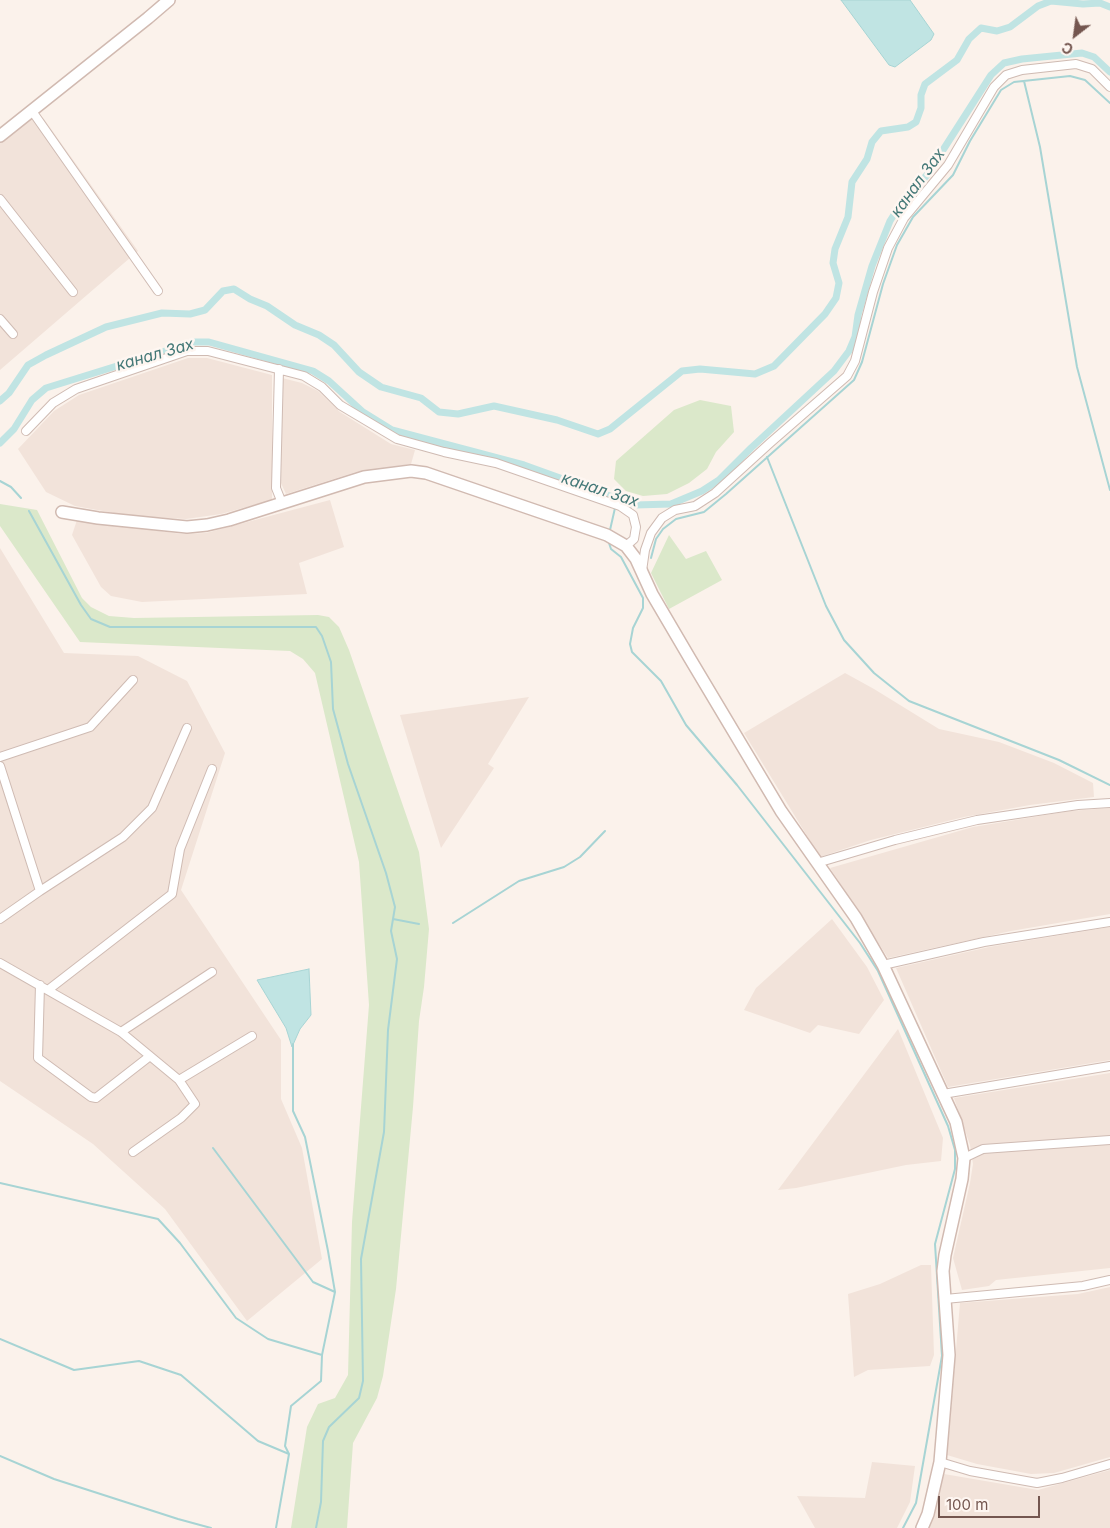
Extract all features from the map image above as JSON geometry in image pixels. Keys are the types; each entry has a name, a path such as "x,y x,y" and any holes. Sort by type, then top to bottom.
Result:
{"main road":[{"path":"0,136 169,0"},
{"path":"62,512 98,518 187,527 208,525 364,477 411,471 426,473 630,543 642,573 714,700 781,811 856,918 883,965 956,1122 964,1158 962,1179 943,1271 950,1355 940,1462 928,1514 922,1528"}],"street":[{"path":"642,573 645,550 651,533 662,518 675,510 695,506 715,494 847,376 854,361 873,292 888,248 904,218 948,165 994,87 1006,75 1022,70 1076,64 1092,69 1110,86"},
{"path":"32,111 158,291"},
{"path":"0,199 73,292"},
{"path":"0,319 13,334"},
{"path":"26,431 53,403 76,389 187,351 208,351 304,376 322,387 340,405 397,439 444,452 496,463 620,506 633,515 636,527 630,543 645,550"},
{"path":"279,369 276,488 282,503"},
{"path":"0,757 90,727 132,680"},
{"path":"0,919 123,837 152,808 187,728"},
{"path":"0,766 40,891"},
{"path":"48,990 172,894 180,849 212,769"},
{"path":"817,863 895,840 976,820 1078,805 1110,803"},
{"path":"883,965 984,942 1110,922"},
{"path":"0,963 120,1032 179,1080 195,1104 181,1118 133,1152"},
{"path":"120,1032 212,972"},
{"path":"40,985 38,1058 92,1096 96,1098 150,1056"},
{"path":"179,1080 252,1036"},
{"path":"943,1094 1110,1066"},
{"path":"964,1158 983,1149 1110,1140"},
{"path":"945,1299 1083,1286 1110,1280"},
{"path":"940,1462 970,1471 1037,1483 1110,1464"}],"shaded area":[{"path":"32,108 44,119 138,251 0,370 0,131"},
{"path":"188,358 207,358 272,375 272,500 221,514 186,519 131,516 75,506 46,492 18,449 54,411 79,395"},
{"path":"282,378 302,383 318,391 340,412 391,444 415,450 411,464 356,472 286,494 281,483"},
{"path":"330,500 344,547 299,563 307,594 142,602 111,596 101,587 72,535 77,520 182,534 206,533"},
{"path":"0,548 64,653 138,656 187,681 225,753 181,890 281,1040 281,1099 302,1148 322,1259 247,1321 165,1209 93,1144 0,1081"},
{"path":"845,673 939,729 999,742 1054,763 1093,783 1094,797 1030,805 964,817 871,840 820,857 744,733"},
{"path":"529,697 488,764 494,768 441,848 400,715"},
{"path":"1110,808 1110,914 1011,931 888,958 830,868 973,827 1070,811"},
{"path":"832,919 867,967 884,1000 859,1034 818,1025 810,1033 744,1010 756,988"},
{"path":"1110,927 1110,1060 948,1087 896,968 989,947"},
{"path":"898,1029 943,1138 941,1161 906,1165 778,1190"},
{"path":"1110,1073 1110,1268 996,1280 989,1286 962,1290 953,1258 973,1164 970,1145 954,1098"},
{"path":"921,1265 931,1265 934,1355 930,1366 868,1370 854,1377 848,1294 880,1284"},
{"path":"1110,1287 1110,1457 1054,1473 1031,1474 977,1464 947,1455 960,1303 1078,1294"},
{"path":"872,1462 915,1466 910,1502 897,1528 815,1528 797,1496 865,1498"},
{"path":"1110,1470 1110,1528 929,1528 944,1474 1038,1490"}],"green space":[{"path":"700,400 731,406 734,432 716,452 707,469 689,483 667,494 643,496 626,491 614,479 616,461 674,410"},
{"path":"0,504 37,510 82,598 91,607 109,616 134,618 318,615 329,617 339,627 349,650 419,852 429,929 419,1021 396,1289 383,1376 377,1398 353,1443 347,1528 291,1528 307,1427 318,1404 335,1398 348,1375 352,1222 369,1005 359,862 315,673 303,659 290,651 80,642 0,526"},
{"path":"669,535 686,559 706,551 722,580 669,609 651,573"}],"water":[{"path":"841,0 910,0 934,34 931,40 895,67 889,65"},
{"path":"309,969 311,1015 300,1029 292,1047 286,1028 257,980"}],"waterway":[{"path":"0,401 9,393 28,365 46,355 106,327 162,313 190,314 205,310 223,291 234,289 250,299 267,306 295,325 319,335 334,345 359,372 381,387 421,398 439,412 458,414 494,406 557,420 598,434 610,429 682,371 700,369 755,374 774,366 825,314 836,298 839,283 833,263 835,249 848,217 852,182 867,159 872,142 881,131 908,127 916,122 921,108 921,95 925,84 957,60 969,39 981,28 997,31 1010,27 1038,6 1051,1 1083,4 1100,3 1110,7"},
{"name":"канал Зах","path":"0,443 14,429 32,400 46,388 194,342 209,342 313,371 329,381 363,412 392,430 524,465 635,505 671,504 702,491 719,480 834,371 849,351 855,337 858,315 872,266 890,221 902,202 927,175 991,75 1004,63 1022,59 1082,53 1094,57 1110,72"},
{"path":"651,558 656,539 663,529 676,519 704,512 854,380 862,362 883,284 897,245 913,217 953,175 970,141 1001,90 1014,82 1070,76 1085,80 1110,103"},
{"path":"1024,81 1040,147 1077,367 1110,490"},
{"path":"767,457 826,606 844,640 874,673 909,701 1059,760 1110,785"},
{"path":"0,481 11,487 21,498"},
{"path":"610,530 615,508"},
{"path":"29,511 81,605 91,619 110,627 316,627 322,636 331,662 333,709 348,764 386,873 395,907 391,931 397,959 388,1030 384,1132 361,1259 363,1381 359,1398 329,1427 323,1441 321,1502 316,1528"},
{"path":"609,543 611,549 621,557 643,598 643,608 633,628 630,644 632,652 661,681 686,725 737,785 860,943 878,971 948,1126 955,1150 955,1169 935,1244 942,1356 916,1503 903,1528"},
{"path":"453,923 519,881 564,867 580,857 605,831"},
{"path":"393,919 419,924"},
{"path":"276,1528 289,1454 285,1446 291,1406 321,1381 322,1355 335,1292 305,1137 293,1111 293,1044"},
{"path":"213,1148 313,1282 335,1292"},
{"path":"0,1183 158,1219 180,1243 236,1318 268,1339 322,1355"},
{"path":"0,1339 74,1370 139,1361 181,1375 258,1441 289,1454"},
{"path":"0,1456 54,1479 211,1528"}]}
